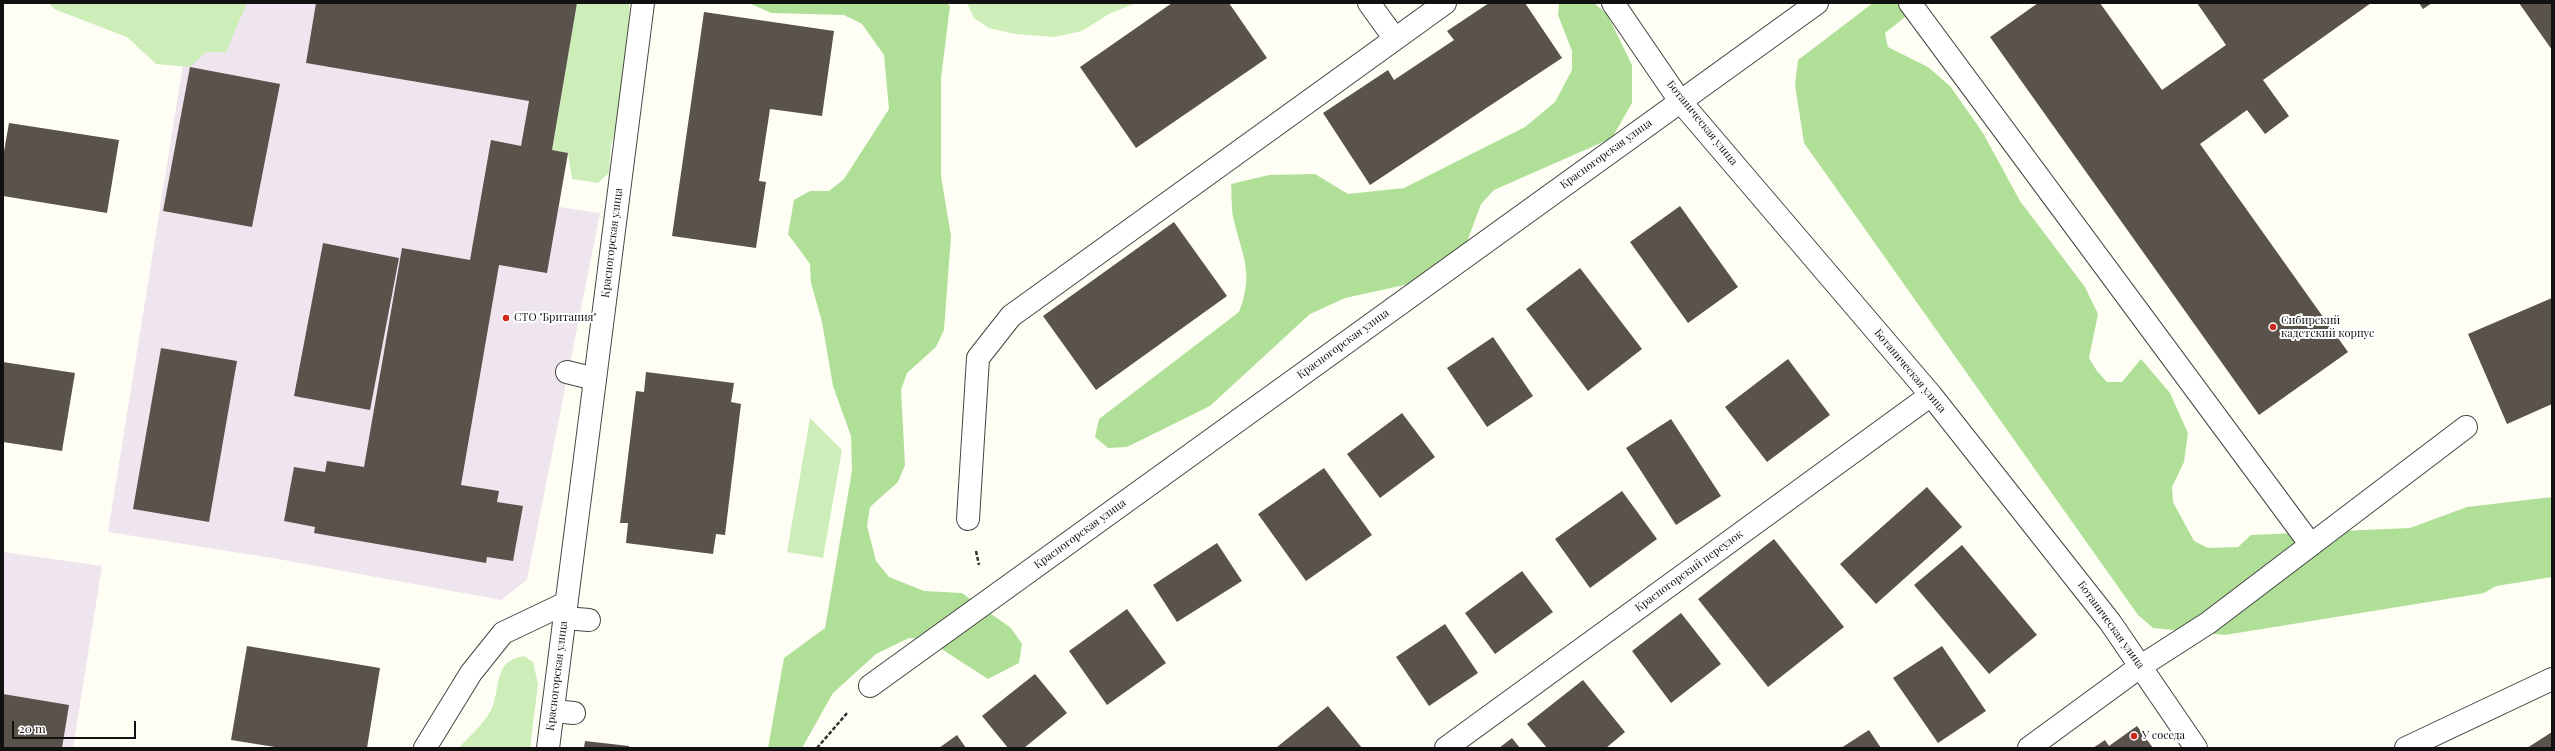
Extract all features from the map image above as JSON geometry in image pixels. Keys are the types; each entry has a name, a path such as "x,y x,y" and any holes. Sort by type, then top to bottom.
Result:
{"street":[{"name":"Красногорская улица","path":"548,748 563,712 565,610 643,3"},
{"path":"1369,3 1395,39"},
{"path":"968,519 978,358 1011,316 1445,3"},
{"name":"Ботаническая улица","path":"1613,3 1680,101 1931,395 2110,622 2196,748"},
{"name":"Красногорская улица","path":"870,686 1817,3"},
{"path":"1910,3 2311,545"},
{"path":"567,372 595,380"},
{"name":"Красногорский переулок","path":"1446,748 1931,395"},
{"path":"2029,748 2141,666 2208,623 2466,426"},
{"name":"Красногорская улица","path":"425,748 471,673 504,633 565,610"},
{"path":"565,610 589,620"},
{"path":"2406,748 2552,679"}],"path":[{"path":"968,519 987,601"},
{"path":"817,748 870,686"}],"shaded area":[{"path":"234,3 577,3 552,150 568,153 559,207 600,213 527,580 501,600 278,559 108,532 189,27"},
{"path":"3,552 102,566 73,748 3,748"}],"green space":[{"path":"49,3 247,3 226,52 206,52 190,67 156,64 127,37 54,9"},
{"path":"577,3 629,3 632,47 623,105 611,145 609,173 598,183 572,179 568,153 552,150"},
{"path":"749,3 947,3 950,6 941,78 941,176 951,236 944,330 936,347 907,373 901,390 905,465 898,482 870,507 867,526 876,561 889,577 924,591 962,593 1011,628 1022,644 1019,663 988,679 926,639 909,638 876,654 833,693 802,748 768,748 784,658 825,628 852,471 851,436 833,386 822,322 811,283 810,264 788,234 794,200 810,191 829,191 844,179 889,109 884,55 862,24 844,15 771,13"},
{"path":"967,3 1136,3 1109,14 1082,31 1054,37 1015,34 989,28 974,18"},
{"path":"1559,3 1594,3 1607,14 1632,65 1632,103 1612,138 1494,190 1481,204 1455,274 1345,298 1310,314 1210,406 1127,447 1108,448 1095,437 1099,419 1239,312 1246,287 1246,266 1233,217 1231,184 1269,175 1315,174 1348,194 1404,188 1525,127 1555,102 1572,70 1572,51 1558,15"},
{"path":"1873,3 1923,3 1885,33 1888,47 1928,67 1950,86 1983,133 2020,201 2085,287 2098,314 2089,358 2097,371 2107,382 2122,382 2141,359 2170,393 2188,433 2184,462 2172,487 2173,502 2194,541 2208,548 2238,547 2251,535 2410,528 2467,507 2552,497 2552,577 2496,586 2484,593 2225,635 2153,628 2138,615 1804,143 1795,85 1798,60"},
{"path":"810,418 842,450 823,558 787,552"},
{"path":"524,656 533,662 538,684 530,748 459,748 490,712 494,703 499,678 506,664 514,659"}],"building":[{"path":"316,3 577,3 552,150 568,153 547,273 499,265 461,485 499,491 497,502 523,506 513,561 487,557 486,563 314,533 315,527 284,521 294,467 325,472 327,461 364,467 402,248 470,260 491,140 521,146 529,101 306,63"},
{"path":"1172,3 1229,3 1267,58 1136,148 1080,67"},
{"path":"1489,3 1525,3 1562,58 1370,185 1323,113 1388,70 1394,80 1454,40 1447,31"},
{"path":"2038,3 2100,3 2162,90 2226,45 2197,3 2371,3 2263,80 2289,116 2265,134 2247,110 2200,144 2348,352 2259,415 1990,37"},
{"path":"2419,3 2432,3 2423,9"},
{"path":"2519,3 2552,3 2552,50"},
{"path":"704,12 834,31 822,116 770,109 759,181 766,182 756,248 672,236"},
{"path":"190,67 280,84 252,227 163,211"},
{"path":"9,123 119,140 107,213 3,196 3,157"},
{"path":"1680,206 1738,287 1688,323 1630,242"},
{"path":"1174,222 1227,296 1096,390 1043,316"},
{"path":"323,243 399,258 370,410 294,396"},
{"path":"1580,268 1642,349 1588,391 1526,309"},
{"path":"2552,298 2552,404 2507,424 2468,334"},
{"path":"1493,337 1533,396 1487,427 1447,368"},
{"path":"161,348 237,361 209,522 133,509"},
{"path":"1788,359 1830,415 1767,462 1725,407"},
{"path":"3,362 75,373 62,451 3,442"},
{"path":"646,372 734,383 731,402 741,404 725,535 716,534 713,554 626,543 628,523 620,523 636,391 644,392"},
{"path":"1402,413 1435,457 1380,498 1347,454"},
{"path":"1671,419 1721,496 1676,525 1626,448"},
{"path":"1324,468 1372,535 1306,581 1258,514"},
{"path":"1927,487 1962,527 1876,604 1840,564"},
{"path":"1622,491 1657,539 1590,588 1555,539"},
{"path":"1774,539 1844,627 1768,687 1698,599"},
{"path":"1217,543 1242,581 1177,622 1153,585"},
{"path":"1962,545 2037,635 1989,674 1914,585"},
{"path":"1522,571 1553,612 1495,654 1465,613"},
{"path":"1127,609 1166,663 1107,705 1069,651"},
{"path":"1681,613 1721,664 1671,703 1632,651"},
{"path":"1445,624 1478,673 1429,706 1396,657"},
{"path":"247,646 380,668 367,748 281,748 231,740"},
{"path":"1942,646 1986,711 1938,743 1893,678"},
{"path":"1035,674 1067,713 1024,748 1008,748 982,716"},
{"path":"1583,680 1625,732 1606,748 1547,748 1527,724"},
{"path":"3,694 69,705 62,748 3,748"},
{"path":"1328,706 1362,748 1277,748 1277,747"},
{"name":"У соседа","path":"2137,726 2153,748 2093,748 2105,740 2109,746"},
{"path":"1869,730 1881,748 1841,748"},
{"path":"2552,732 2552,748 2527,748"},
{"path":"957,735 966,748 939,748"},
{"path":"1512,738 1520,748 1499,748"},
{"path":"585,741 629,746 629,748 584,748"}],"place":[{"name":"СТО \"Британия\"","path":"506,318"},
{"name":"Сибирский кадетский корпус","path":"2273,327"},
{"name":"У соседа","path":"2134,736"}]}
